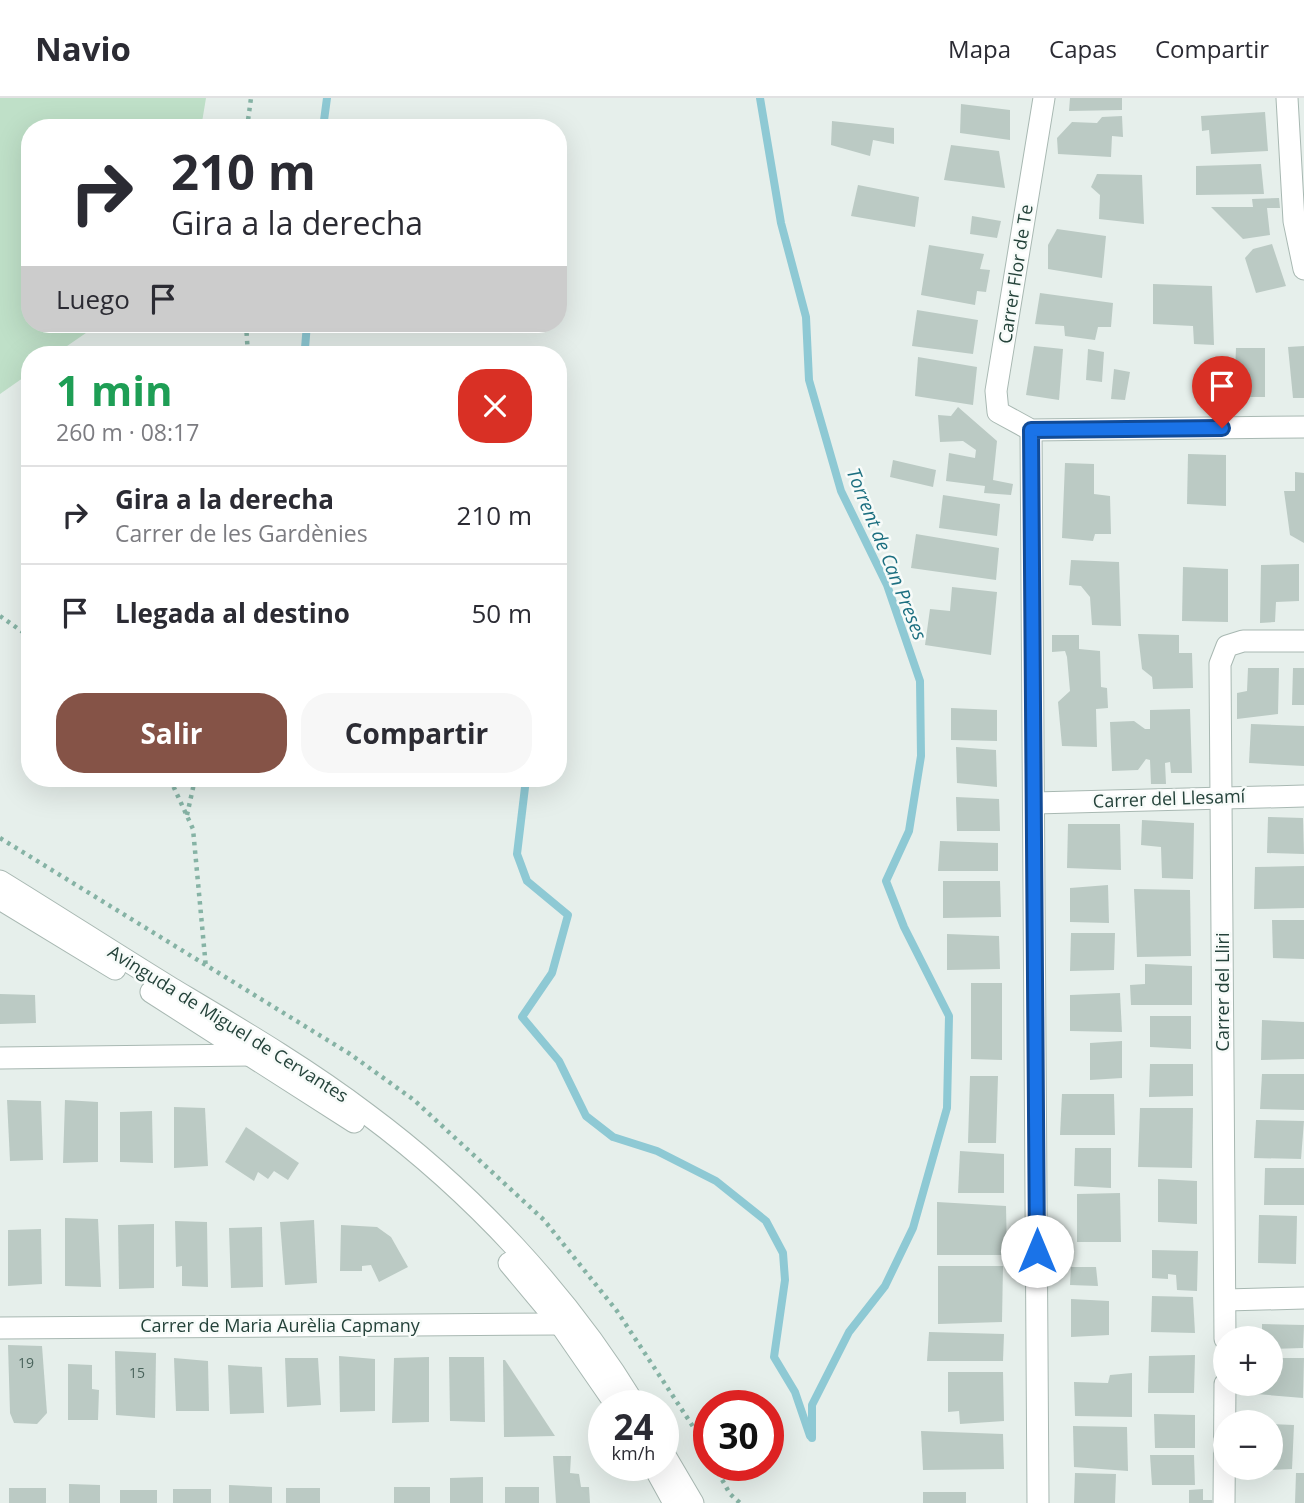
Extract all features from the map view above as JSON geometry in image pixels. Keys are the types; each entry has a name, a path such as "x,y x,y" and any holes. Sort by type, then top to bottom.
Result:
{"street":[{"name":"Carrer Flor de Te","path":"1031,430 998,412 996,391 1044,98"},
{"path":"1287,98 1294,221 1304,269"},
{"path":"1038,1503 1031,430 1304,427"},
{"name":"Carrer del Lliri","path":"1226,1326 1220,664 1227,646 1244,641 1304,641"},
{"name":"Carrer del Llesamí","path":"1035,803 1304,796"},
{"name":"Avinguda de Miguel de Cervantes","path":"0,881 269,1046 391,1132 433,1168 531,1267 593,1341 625,1390"},
{"name":"Avinguda de Miguel de Cervantes","path":"0,899 342,1112 401,1158 490,1241 560,1324 605,1390"},
{"path":"0,1058 251,1055"},
{"path":"1226,1300 1304,1298"},
{"name":"Carrer de Maria Aurèlia Capmany","path":"0,1328 560,1324"},
{"path":"1224,1503 1225,1396"},
{"path":"679,1479 693,1503"},
{"path":"662,1481 674,1503"}],"path":[{"path":"248,119 251,98"},
{"path":"0,617 21,631"},
{"path":"0,838 206,968 193,829 174,787"},
{"path":"187,815 193,787"},
{"path":"723,1481 730,1494 740,1503"}],"green space":[{"path":"0,98 206,98 202,119 21,119 21,333 86,333 67,346 21,346 21,379 0,394"}],"building":[{"path":"1070,98 1122,98 1122,110 1069,111"},
{"path":"961,104 1010,110 1010,140 960,133"},
{"path":"1265,112 1268,151 1211,154 1209,130 1202,131 1201,116"},
{"path":"1122,116 1123,137 1112,136 1111,157 1058,154 1057,138 1072,122 1097,123 1102,117"},
{"path":"832,121 894,128 894,144 873,140 870,156 831,145"},
{"path":"951,145 999,151 1005,188 944,180"},
{"path":"1261,164 1264,194 1196,195 1196,166"},
{"path":"1097,174 1142,175 1144,224 1099,219 1100,195 1091,187"},
{"path":"858,185 919,197 915,227 851,216"},
{"path":"1279,198 1280,208 1267,208 1270,235 1243,239 1211,207 1253,207 1252,199"},
{"path":"972,216 1001,221 997,238 970,234"},
{"path":"1057,229 1106,236 1102,278 1048,269 1048,245"},
{"path":"1272,244 1286,286 1256,293 1245,258 1253,249"},
{"path":"929,245 984,254 980,269 990,270 986,292 977,291 975,305 921,295"},
{"path":"1153,284 1212,286 1214,345 1194,344 1193,326 1153,324"},
{"path":"1040,293 1113,303 1111,327 1098,327 1095,340 1065,336 1064,326 1035,324"},
{"path":"917,310 978,320 973,354 912,346"},
{"path":"1034,346 1063,349 1059,400 1026,395"},
{"path":"1304,346 1304,398 1293,398 1288,347"},
{"path":"1236,348 1265,348 1265,397 1234,397"},
{"path":"1088,349 1104,352 1102,382 1086,380"},
{"path":"918,357 977,367 973,405 915,396"},
{"path":"1114,369 1130,372 1125,400 1111,399"},
{"path":"958,407 997,441 993,480 1013,484 1011,495 984,493 985,486 946,481 949,453 975,458 976,450 963,441 940,442 938,415 951,416"},
{"path":"1188,454 1226,455 1226,506 1187,504"},
{"path":"893,460 936,470 933,487 890,477"},
{"path":"1065,463 1094,464 1094,494 1110,496 1111,534 1095,534 1093,541 1062,538"},
{"path":"1295,472 1304,473 1304,543 1290,535 1284,491 1295,491"},
{"path":"943,495 1000,504 997,536 939,528"},
{"path":"916,534 999,548 996,580 911,568"},
{"path":"1071,560 1119,562 1121,626 1092,625 1090,597 1081,586 1069,585"},
{"path":"1299,564 1299,601 1276,602 1275,622 1260,623 1261,565"},
{"path":"1183,567 1228,569 1228,622 1182,621"},
{"path":"952,587 997,592 991,655 925,645 930,609 950,611"},
{"path":"1138,634 1179,635 1179,653 1192,653 1193,688 1153,689 1152,677 1142,669"},
{"path":"1052,635 1079,635 1079,649 1100,651 1101,687 1107,688 1108,708 1096,709 1097,747 1062,746 1058,702 1070,691 1067,657 1065,651 1052,652"},
{"path":"1248,668 1279,668 1278,714 1237,719 1237,693 1247,691"},
{"path":"1293,668 1304,668 1304,705 1292,705"},
{"path":"951,708 997,710 997,741 951,740"},
{"path":"1190,709 1192,773 1171,773 1170,762 1165,763 1166,784 1151,784 1150,760 1146,759 1138,770 1112,771 1110,722 1134,721 1145,729 1150,729 1150,710"},
{"path":"1251,724 1304,726 1304,766 1249,763"},
{"path":"956,747 996,750 997,787 957,783"},
{"path":"956,797 999,799 1000,831 957,831"},
{"path":"1268,817 1303,818 1304,854 1267,853"},
{"path":"1142,820 1194,823 1193,879 1162,878 1161,847 1141,845"},
{"path":"1068,824 1120,824 1121,870 1067,868"},
{"path":"940,841 998,843 998,871 938,871"},
{"path":"1304,866 1304,908 1254,909 1255,867"},
{"path":"943,881 1000,881 1001,917 943,918"},
{"path":"1108,885 1109,923 1070,922 1070,888"},
{"path":"1134,889 1190,890 1191,956 1137,957"},
{"path":"1272,920 1304,920 1304,959 1273,958"},
{"path":"1071,933 1115,933 1114,970 1070,971"},
{"path":"947,934 999,936 1000,969 947,970"},
{"path":"1145,964 1192,966 1192,1005 1131,1005 1130,985 1145,984"},
{"path":"971,983 1002,983 1002,1060 971,1059"},
{"path":"1120,993 1122,1032 1070,1031 1070,995"},
{"path":"0,994 35,995 36,1023 0,1024"},
{"path":"1150,1016 1191,1016 1191,1049 1150,1047"},
{"path":"1262,1020 1304,1022 1304,1059 1261,1060"},
{"path":"1122,1041 1122,1078 1090,1080 1090,1043"},
{"path":"1150,1064 1193,1064 1193,1096 1149,1097"},
{"path":"1262,1074 1304,1074 1304,1110 1260,1109"},
{"path":"970,1076 998,1076 996,1143 968,1143"},
{"path":"1062,1094 1114,1094 1115,1135 1060,1135"},
{"path":"7,1100 41,1101 43,1160 10,1161"},
{"path":"65,1100 98,1102 98,1162 63,1163"},
{"path":"174,1107 205,1108 208,1166 174,1168"},
{"path":"1140,1108 1193,1108 1192,1168 1138,1167"},
{"path":"152,1111 153,1163 120,1162 120,1112"},
{"path":"1256,1120 1304,1121 1301,1159 1254,1158"},
{"path":"246,1127 299,1163 288,1180 274,1171 268,1179 258,1172 254,1181 225,1162"},
{"path":"1075,1148 1111,1148 1111,1188 1074,1186"},
{"path":"960,1151 1004,1154 1004,1193 958,1193"},
{"path":"1265,1168 1304,1168 1304,1205 1264,1205"},
{"path":"1158,1179 1197,1181 1197,1224 1158,1222"},
{"path":"1120,1193 1121,1242 1077,1242 1077,1194"},
{"path":"937,1202 1006,1206 1007,1255 937,1255"},
{"path":"1259,1215 1297,1216 1296,1264 1258,1263"},
{"path":"65,1218 98,1219 101,1287 65,1286"},
{"path":"314,1220 317,1283 285,1285 280,1222"},
{"path":"175,1221 207,1222 208,1287 182,1286 182,1266 176,1267"},
{"path":"154,1224 154,1288 119,1289 118,1225"},
{"path":"341,1225 377,1227 391,1237 408,1267 379,1282 371,1265 362,1266 362,1271 340,1271"},
{"path":"262,1227 263,1287 231,1288 229,1228"},
{"path":"41,1229 42,1284 8,1286 8,1230"},
{"path":"1152,1250 1198,1251 1197,1291 1177,1290 1176,1275 1168,1274 1168,1279 1152,1278"},
{"path":"938,1266 1003,1266 1002,1322 938,1324"},
{"path":"1071,1267 1096,1267 1098,1286 1070,1285"},
{"path":"1152,1296 1193,1297 1195,1333 1151,1332"},
{"path":"1071,1299 1109,1301 1109,1335 1071,1337"},
{"path":"1304,1325 1303,1348 1283,1349 1283,1326 1262,1326"},
{"path":"929,1332 1004,1334 1003,1361 927,1361"},
{"path":"8,1345 42,1346 47,1413 37,1424 14,1423 10,1413"},
{"path":"115,1351 156,1353 155,1418 116,1415"},
{"path":"1195,1355 1194,1393 1148,1393 1149,1356"},
{"path":"339,1356 375,1359 375,1411 340,1412"},
{"path":"429,1357 429,1422 392,1423 394,1358"},
{"path":"449,1357 484,1357 485,1422 450,1421"},
{"path":"174,1358 208,1361 209,1411 176,1411"},
{"path":"285,1358 318,1358 321,1405 287,1407"},
{"path":"1283,1358 1304,1358 1303,1398 1280,1396 1283,1396"},
{"path":"505,1360 555,1436 504,1437"},
{"path":"68,1364 92,1365 92,1389 99,1390 98,1420 68,1420"},
{"path":"228,1365 262,1367 264,1413 230,1414"},
{"path":"948,1372 1003,1372 1004,1421 960,1424 959,1411 948,1412"},
{"path":"1132,1373 1132,1417 1075,1416 1074,1382 1108,1383 1110,1375"},
{"path":"1154,1414 1195,1415 1195,1448 1155,1448"},
{"path":"1283,1425 1294,1425 1292,1469 1283,1469"},
{"path":"1073,1426 1127,1427 1128,1471 1074,1467"},
{"path":"921,1431 1003,1434 1004,1469 923,1470"},
{"path":"1150,1455 1194,1455 1195,1485 1152,1485"},
{"path":"553,1456 571,1456 570,1473 579,1474 581,1487 589,1487 590,1503 556,1503"},
{"path":"1075,1473 1116,1474 1115,1503 1074,1503"},
{"path":"1296,1473 1304,1473 1304,1503 1295,1503"},
{"path":"483,1477 483,1503 450,1503 450,1478"},
{"path":"69,1484 100,1485 100,1503 69,1503"},
{"path":"229,1485 272,1487 272,1503 229,1503"},
{"path":"394,1487 430,1487 430,1503 394,1503"},
{"path":"505,1487 539,1487 539,1503 505,1503"},
{"path":"9,1488 46,1488 46,1503 9,1503"},
{"path":"286,1488 320,1488 320,1503 286,1503"},
{"path":"173,1489 211,1489 211,1503 173,1503"},
{"path":"1203,1489 1203,1500 1212,1500 1212,1503 1189,1503 1189,1490"},
{"path":"120,1490 157,1490 157,1503 120,1503"},
{"path":"923,1492 966,1492 966,1503 923,1503"}],"waterway":[{"path":"324,119 327,98"},
{"name":"Torrent de Can Preses","path":"760,98 781,223 806,317 809,380 841,491 887,585 920,681 921,756 909,831 886,881 904,927 949,1016 947,1108 913,1228 885,1286 849,1332 812,1405 812,1438"},
{"path":"305,346 306,333"},
{"path":"525,787 517,854 527,881 568,915 552,973 522,1017 559,1061 586,1116 613,1137 657,1151 716,1181 766,1221 783,1253 785,1280 774,1357 795,1392 810,1436"}],"route":[{"path":"1037,1251 1031,430 1222,428"}]}
